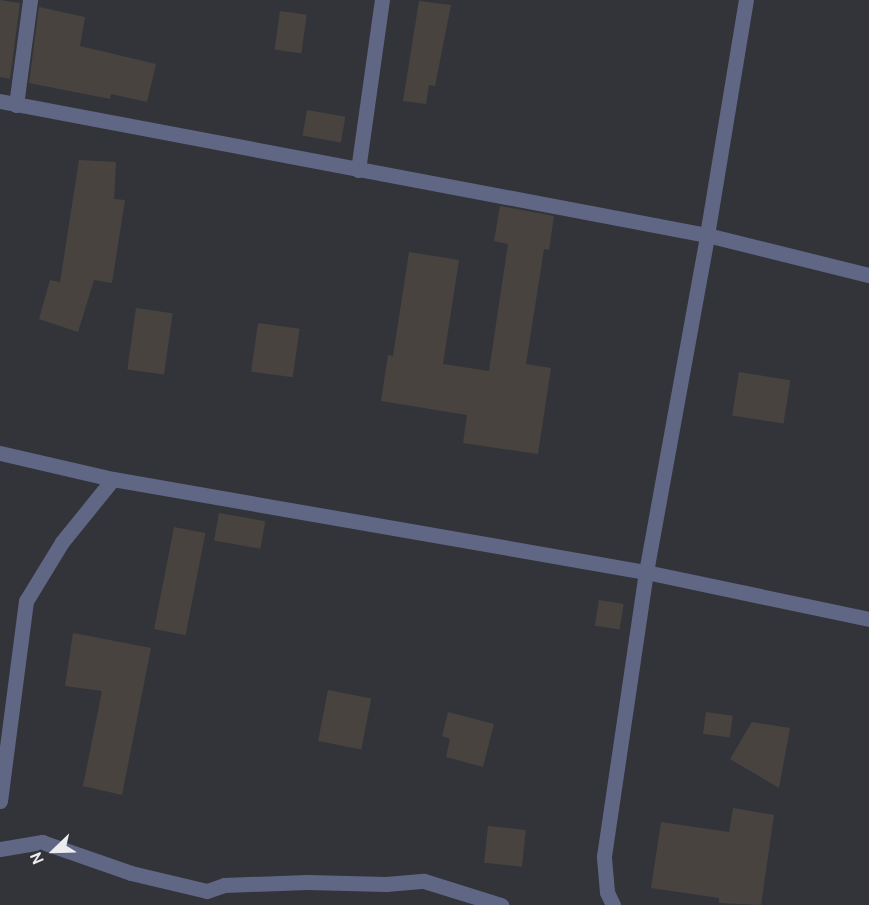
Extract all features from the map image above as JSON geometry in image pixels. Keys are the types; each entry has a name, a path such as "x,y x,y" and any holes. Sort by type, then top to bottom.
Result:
{"street":[{"path":"16,105 30,0"},
{"path":"358,170 382,0"},
{"path":"608,901 604,856 646,572 707,235 746,0"},
{"path":"0,101 707,235 869,275"},
{"path":"0,453 113,479 646,572 869,619"},
{"path":"0,801 26,601 62,542 113,479"},
{"path":"0,849 42,842 131,873 207,891 224,885 307,882 386,884 424,881 501,905"}],"building":[{"path":"0,0 20,3 10,79 0,77"},
{"path":"419,1 451,5 435,86 429,85 426,104 403,101"},
{"path":"39,7 85,17 80,46 156,64 147,102 111,94 110,99 29,83"},
{"path":"280,11 307,15 301,53 275,50"},
{"path":"307,110 345,117 341,142 302,136"},
{"path":"79,160 116,162 114,199 125,200 112,283 94,280 78,332 39,319 50,280 60,282"},
{"path":"500,206 554,216 549,250 544,249 526,364 551,368 538,454 463,443 467,415 381,401 388,355 393,356 409,252 459,260 443,364 489,371 508,244 494,241"},
{"path":"136,308 173,313 164,375 127,369"},
{"path":"258,323 300,329 293,377 251,372"},
{"path":"739,372 790,380 783,424 732,415"},
{"path":"219,513 265,521 260,549 214,541"},
{"path":"174,527 205,533 186,635 154,629"},
{"path":"599,600 624,604 620,630 595,626"},
{"path":"73,633 151,648 122,795 83,786 102,691 65,686"},
{"path":"328,690 371,698 361,749 318,741"},
{"path":"448,712 494,724 483,767 446,757 450,739 442,736"},
{"path":"706,712 733,716 730,738 703,734"},
{"path":"752,722 790,728 779,788 730,759"},
{"path":"733,808 774,815 761,905 719,903 719,898 651,888 661,822 729,832"},
{"path":"488,826 526,830 522,867 484,863"}]}
